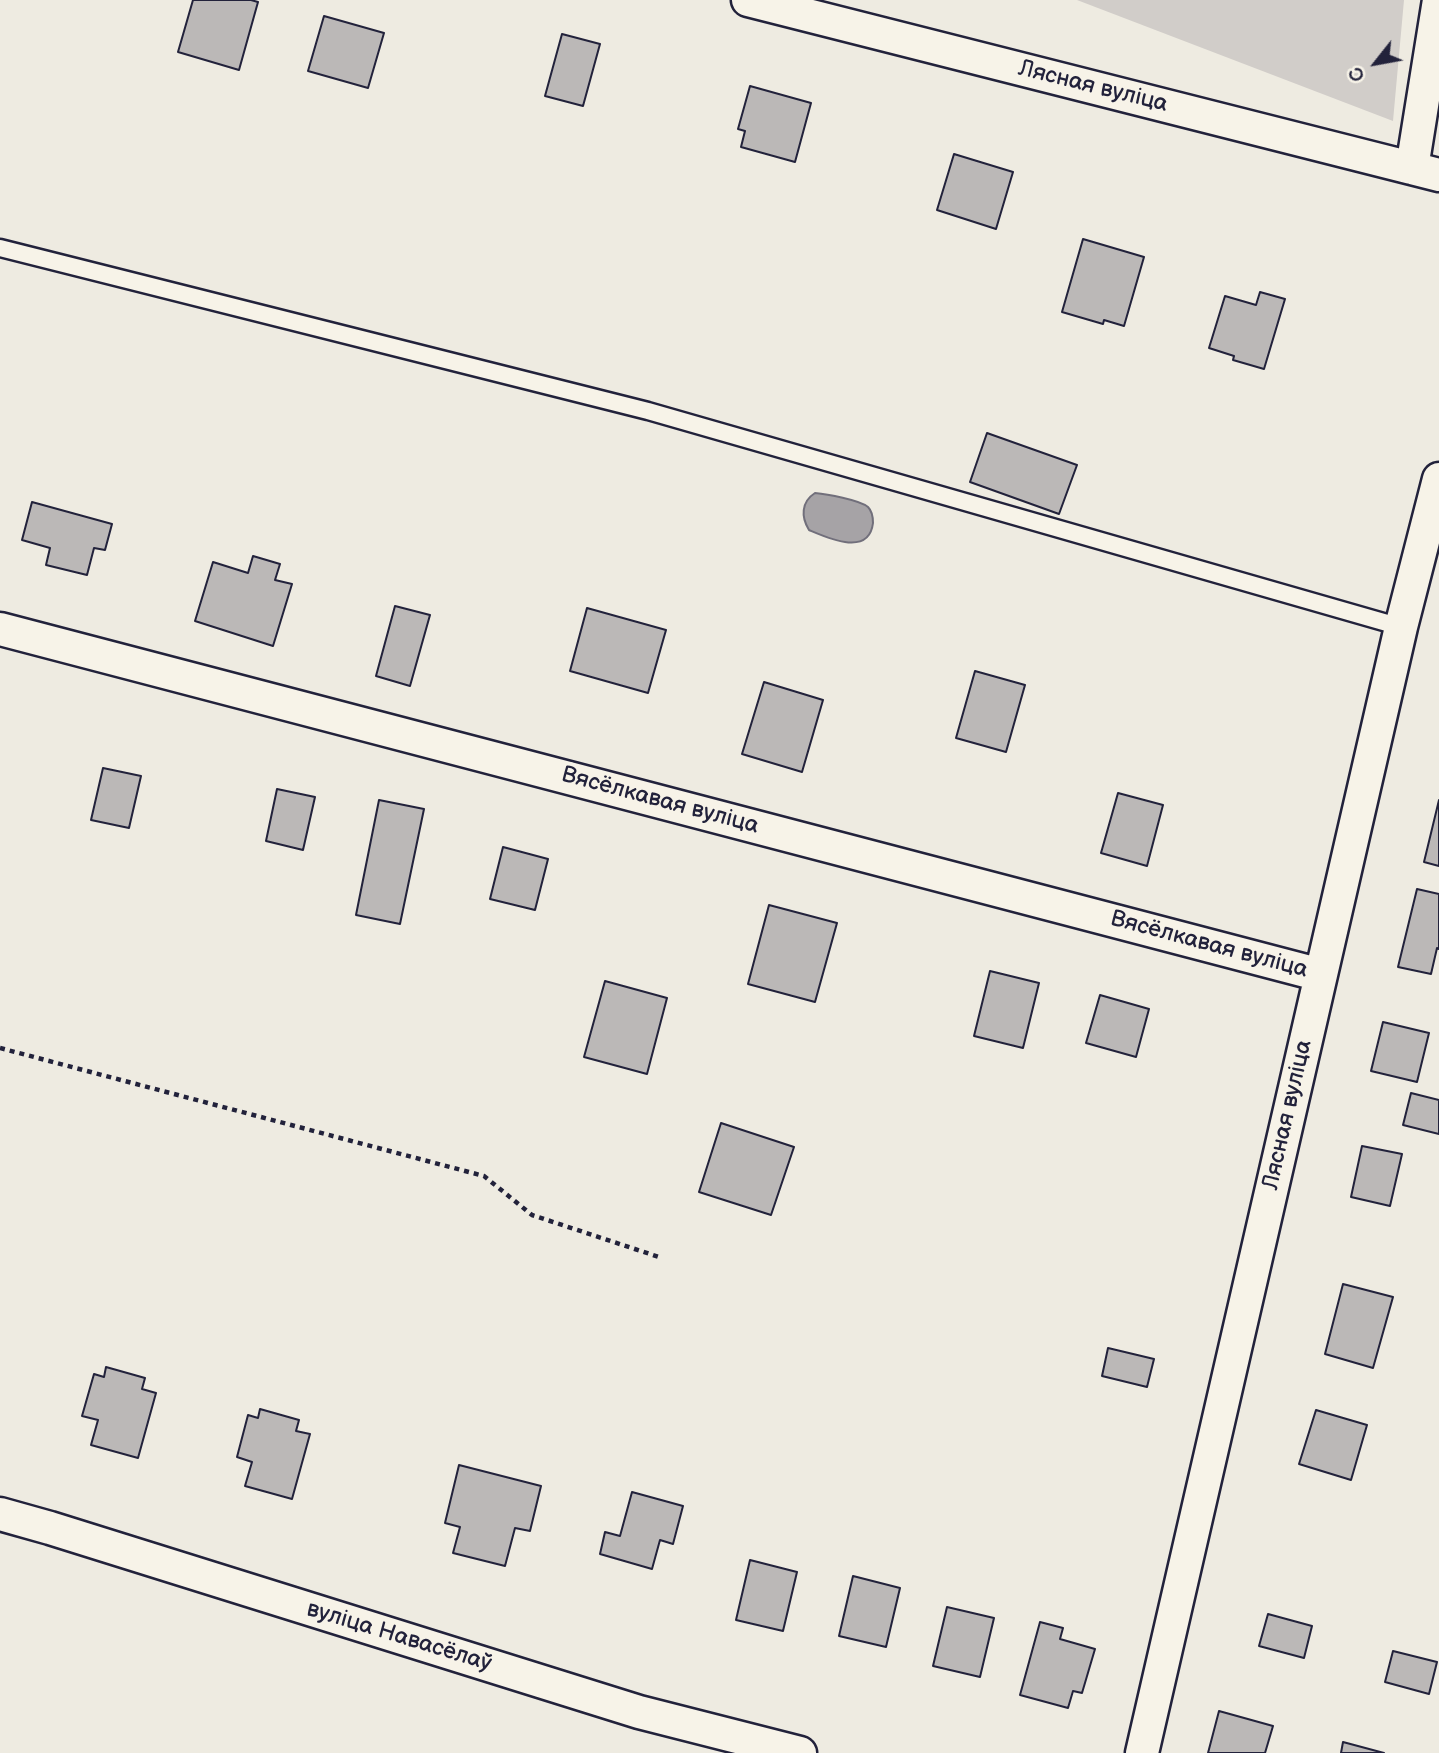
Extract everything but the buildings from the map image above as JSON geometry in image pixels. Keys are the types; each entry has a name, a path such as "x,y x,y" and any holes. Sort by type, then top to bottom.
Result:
{"street":[{"name":"Лясная вуліца","path":"748,0 1426,171"},
{"path":"1426,171 1439,0"},
{"name":"Лясная вуліца","path":"1142,1753 1401,627 1439,479"},
{"name":"Вясёлкавая вуліца","path":"0,629 1321,975"},
{"name":"вуліца Навасёлаў","path":"0,1514 639,1712 800,1753"}],"lane":[{"path":"0,248 648,411 1401,627"}],"path":[{"path":"0,1048 484,1176 532,1215 659,1257"}],"shaded area":[{"path":"1077,0 1404,0 1393,121"},
{"path":"815,493 864,504 871,512 873,521 870,533 864,540 847,542 809,530 804,510 807,501"}]}
